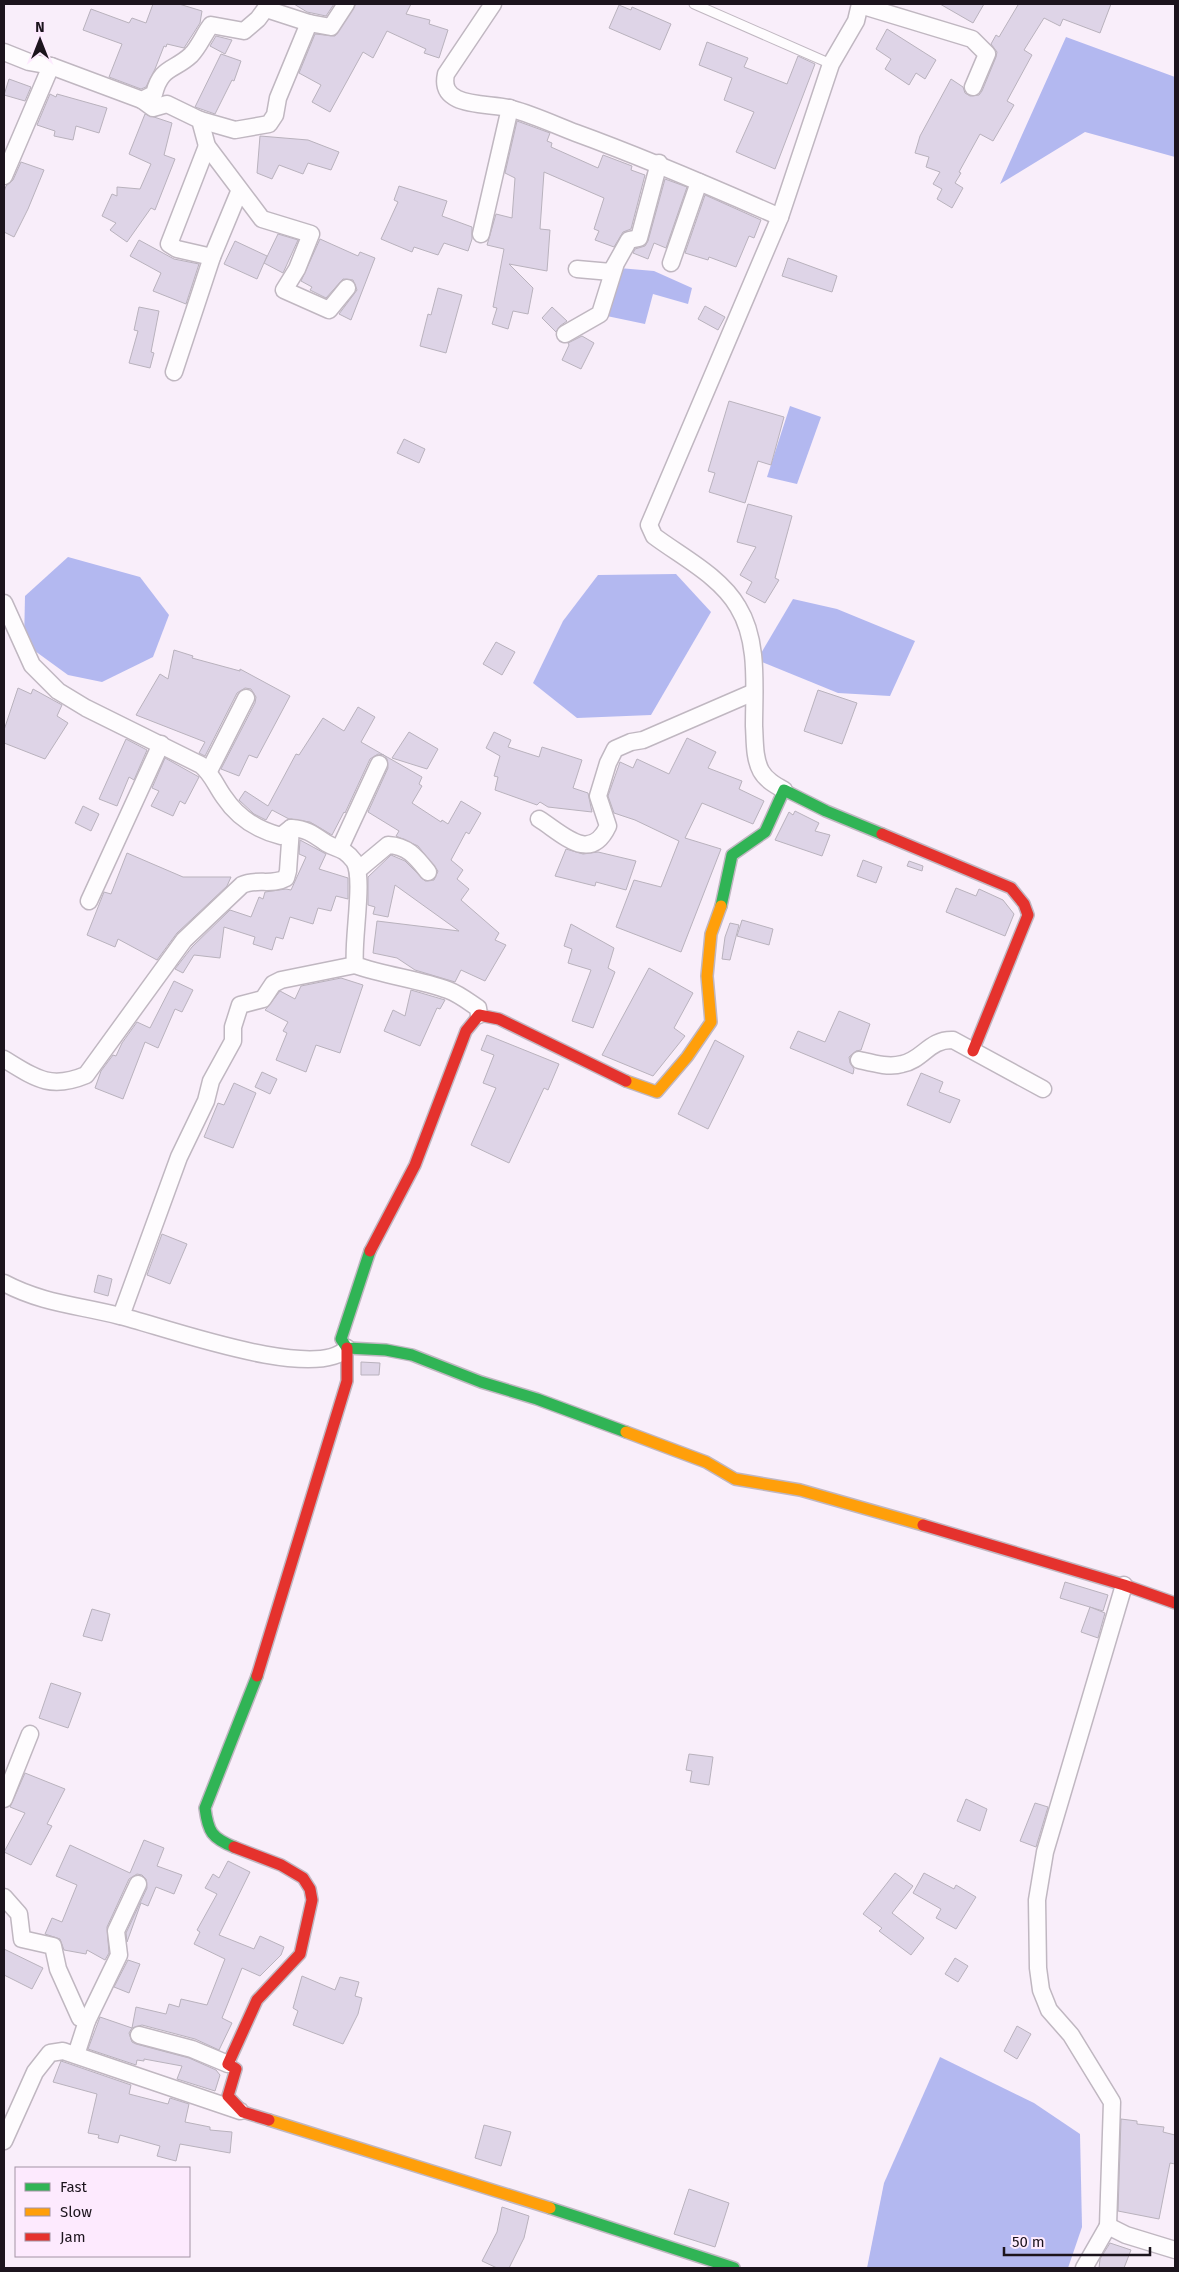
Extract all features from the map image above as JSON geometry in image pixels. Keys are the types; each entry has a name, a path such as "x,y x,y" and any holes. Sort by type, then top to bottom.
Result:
{"street":[{"path":"142,100 154,94 158,80 168,70 190,55 211,25 244,31 268,6 309,23 331,27 346,4"},
{"path":"493,4 446,74 444,83 447,92 456,98 472,104 510,108 659,163 780,217"},
{"path":"973,87 987,54 972,39 860,4 856,21 832,64 780,217 649,526 654,536 721,585 738,607 748,633 754,665 755,749 760,770 769,781 826,811 1011,888 1027,907 1028,915 973,1051"},
{"path":"4,52 29,62 51,66 142,100 154,108 167,104 200,120 235,130 269,124 275,115 278,98 309,23"},
{"path":"4,176 51,66"},
{"path":"481,234 510,108"},
{"path":"200,120 207,146 239,192 262,219 311,234 297,269 284,290 330,310 347,288"},
{"path":"207,146 169,244 177,249 212,257"},
{"path":"577,269 611,272 629,240 639,238 659,163"},
{"path":"671,263 700,182"},
{"path":"174,372 212,257 239,192"},
{"path":"565,334 600,314 615,266"},
{"path":"4,602 32,665 58,691 86,708 201,764 209,771 224,798 242,819 269,833 281,836 291,828 305,829 326,843 340,848 354,862 358,870 353,952 355,965"},
{"path":"539,819 575,842 586,846 595,844 603,838 608,826 598,796 608,763 615,749 631,742 643,740 754,692"},
{"path":"209,771 246,698"},
{"path":"89,901 162,744"},
{"path":"340,848 379,764"},
{"path":"479,1015 499,1019 618,1078 657,1092 687,1057 711,1022 707,976 711,934 722,902 732,855 765,832 784,790"},
{"path":"4,1059 40,1081 70,1082 86,1075 184,940 242,885 248,882 280,881 286,878 291,828"},
{"path":"358,870 388,845 406,848 414,854 428,872"},
{"path":"121,1316 147,1241 180,1157 206,1101 211,1082 233,1041 233,1027 240,1005 263,999 273,984 281,980 355,965 378,973 424,982 451,991 478,1008 479,1015 466,1031 415,1165 371,1248 341,1339 347,1348 347,1381 263,1660 205,1808 207,1825 217,1840 281,1865 303,1878 310,1889 312,1900 300,1954 256,2000 228,2064"},
{"path":"859,1060 881,1065 902,1065 916,1058 942,1039 954,1040 1043,1089"},
{"path":"4,1283 48,1302 121,1316 204,1341 256,1352 326,1359 341,1355 347,1348"},
{"path":"347,1348 386,1350 412,1355 481,1382 537,1399 706,1462 725,1476 738,1482 782,1486 831,1498 1124,1585 1175,1603"},
{"path":"1084,2268 1108,2226 1112,2102 1071,2035 1048,2010 1040,1990 1037,1900 1045,1852 1124,1585"},
{"path":"4,1799 30,1734"},
{"path":"76,2055 87,2021 119,1955 116,1931 138,1884"},
{"path":"4,1897 19,1914 22,1939 53,1946 58,1969 80,2018 87,2021"},
{"path":"139,2035 192,2048 236,2069 228,2096 243,2112"},
{"path":"4,2141 35,2072 50,2053 63,2051 243,2112 421,2166 734,2268"},
{"path":"1108,2226 1126,2235 1175,2250"}],"lane":[{"path":"694,4 832,64"}],"water":[{"path":"1066,37 1175,77 1175,157 1085,132 1000,184"},
{"path":"619,268 654,271 692,288 688,304 653,294 645,324 602,315"},
{"path":"790,406 821,417 797,484 767,477"},
{"path":"68,557 140,577 169,615 153,657 102,682 68,675 24,643 25,596"},
{"path":"676,574 711,612 651,715 577,718 533,683 563,621 598,575"},
{"path":"793,599 837,609 915,641 890,696 838,693 757,660"},
{"path":"940,2057 1034,2103 1080,2134 1082,2227 1068,2268 867,2268 884,2183"}],"building":[{"path":"153,4 179,4 202,11 200,23 184,48 167,44 166,47 164,46 146,87 141,89 109,77 122,44 83,30 91,9 129,23 132,18 146,23"},
{"path":"294,4 334,4 326,16 307,12"},
{"path":"356,4 411,4 406,14 430,20 429,24 448,30 439,58 424,53 426,49 387,31 373,58 363,52 330,112 312,102 321,85 299,73 315,34 335,36"},
{"path":"940,4 984,4 973,23"},
{"path":"1016,4 1111,4 1100,33 1063,19 1060,26 1044,18 1024,50 1032,55 1007,101 1014,105 993,141 980,134 959,172 961,173 955,183 963,188 952,208 937,199 942,189 933,184 940,172 926,167 929,157 915,153 920,136 951,79 963,87 965,93 970,96 979,95 982,91 997,52 991,44 996,35 999,37 1018,5"},
{"path":"619,5 631,10 632,7 671,24 660,50 609,28"},
{"path":"887,29 936,60 925,79 916,73 909,85 885,69 891,59 876,49"},
{"path":"216,36 232,40 225,54 210,46"},
{"path":"707,42 748,58 744,67 787,84 798,56 815,64 775,169 736,152 754,112 724,100 732,78 699,65"},
{"path":"221,54 241,61 234,81 232,80 215,114 195,107"},
{"path":"9,79 31,87 25,101 4,95"},
{"path":"50,94 56,97 57,94 107,108 99,133 76,126 73,140 54,136 55,131 37,125"},
{"path":"145,114 172,123 164,155 175,159 155,210 151,208 127,242 110,230 116,223 102,216 112,194 117,196 117,187 140,189 151,164 129,154"},
{"path":"517,121 550,133 547,141 552,143 551,147 598,168 603,155 632,166 631,170 645,175 631,229 623,232 614,247 595,240 599,231 594,229 604,198 544,172 540,229 550,230 547,271 509,264 533,288 528,314 513,311 508,329 492,324 497,308 493,307 504,249 487,245 496,214 512,218 515,178 505,173"},
{"path":"260,136 308,140 339,152 331,170 308,163 303,174 279,165 272,179 257,173"},
{"path":"21,162 44,170 14,237 4,232 4,192 6,186 13,180"},
{"path":"665,179 687,187 666,248 654,243 648,259 633,253 635,249 645,246 648,241"},
{"path":"399,186 447,201 442,216 472,227 472,239 468,251 444,243 438,255 414,247 412,252 381,239 398,202 394,200"},
{"path":"705,195 761,220 754,238 749,236 736,267 709,257 708,260 685,253"},
{"path":"278,234 298,240 283,273 264,263"},
{"path":"320,239 358,256 360,252 375,258 351,320 339,314 357,290 353,280 343,279 326,298 310,290 312,287 301,281"},
{"path":"139,240 174,259 199,264 186,304 153,291 161,273 130,256"},
{"path":"235,241 267,256 257,279 224,264"},
{"path":"788,258 837,276 832,292 782,276"},
{"path":"438,288 462,295 446,353 420,346 428,314 431,315"},
{"path":"705,306 725,317 718,330 698,319"},
{"path":"139,307 159,311 151,352 154,353 150,368 129,363 138,331 134,330"},
{"path":"552,307 567,321 556,332 542,318"},
{"path":"582,336 594,343 581,369 562,360 569,345 568,343"},
{"path":"729,401 784,417 771,465 758,461 745,503 709,492 715,473 708,471"},
{"path":"404,439 425,449 419,463 397,453"},
{"path":"748,504 792,516 775,578 779,580 765,603 746,593 752,582 740,575 756,547 737,542"},
{"path":"496,642 515,652 502,675 483,664"},
{"path":"174,650 193,656 192,658 240,671 240,669 290,696 257,758 249,755 239,776 221,769 255,703 256,697 251,689 245,688 237,693 205,756 199,753 205,742 136,715 160,674 168,679"},
{"path":"18,688 31,694 33,689 62,705 57,716 68,723 45,759 4,743 4,730"},
{"path":"818,690 857,703 842,744 804,731"},
{"path":"358,707 375,717 361,742 384,755 378,754 370,759 345,813 332,835 310,822 289,819 272,810 266,820 254,814 239,800 245,791 268,806 296,754 299,755 323,718 344,731"},
{"path":"409,732 438,749 427,769 392,758"},
{"path":"494,732 511,740 508,747 539,757 542,747 582,760 573,788 588,793 592,812 548,807 540,802 537,805 495,790 498,777 494,776 500,756 486,748"},
{"path":"687,738 716,752 708,768 742,781 739,789 764,801 753,824 702,803 685,838 721,849 681,952 616,927 634,880 661,887 679,841 635,820 614,813 608,796 620,762 633,768 637,759 669,774"},
{"path":"126,739 147,750 134,780 129,777 117,806 99,799"},
{"path":"384,755 422,777 419,784 422,786 412,803 441,822 442,820 448,824 461,801 481,813 469,834 466,832 451,860 463,870 457,879 469,889 461,900 499,933 495,940 506,945 485,981 461,970 455,982 415,970 397,958 373,953 377,921 459,931 395,885 388,917 373,914 375,907 368,905 368,877 391,855 405,861 425,881 434,880 438,871 418,846 396,836 399,831 368,812 388,768 387,759"},
{"path":"165,758 199,777 185,804 180,801 173,816 151,806 159,791 152,788"},
{"path":"83,806 99,814 91,831 75,823"},
{"path":"795,811 819,823 815,831 830,835 822,856 775,840 789,812 793,815"},
{"path":"300,840 326,854 319,869 348,878 348,899 336,896 331,911 318,908 313,924 290,917 283,939 276,937 272,950 253,944 255,937 224,927 220,958 194,955 183,973 175,969 192,947 230,910 251,917 259,897 263,899 265,892 291,890 306,857 299,854"},
{"path":"566,849 583,854 598,852 636,861 626,890 596,882 595,886 555,876"},
{"path":"127,853 183,877 231,877 227,886 177,933 157,960 118,939 115,947 87,935 104,892 111,894"},
{"path":"863,860 882,867 876,883 857,876"},
{"path":"909,861 923,866 922,871 907,866"},
{"path":"956,888 976,896 979,889 1003,900 1014,914 1005,936 946,912"},
{"path":"742,920 773,929 769,945 737,936"},
{"path":"730,923 739,925 730,960 722,959 725,937"},
{"path":"571,924 614,948 608,968 615,972 593,1028 572,1021 591,970 568,963 572,949 564,946"},
{"path":"649,968 693,993 674,1028 685,1036 653,1076 602,1055"},
{"path":"341,978 363,985 340,1053 316,1045 306,1072 276,1060 287,1033 283,1031 288,1022 265,1010 280,991 295,999 301,986"},
{"path":"174,981 193,990 182,1012 175,1009 158,1048 145,1042 123,1099 95,1088 101,1071 113,1055 116,1056 122,1043 137,1022 150,1028"},
{"path":"411,990 445,1000 440,1009 437,1008 420,1046 384,1031 393,1010 405,1016"},
{"path":"839,1011 870,1024 861,1050 856,1051 849,1057 854,1069 853,1074 790,1048 798,1031 825,1042"},
{"path":"487,1035 559,1064 548,1090 544,1088 509,1163 471,1145 496,1088 483,1083 494,1055 481,1050"},
{"path":"715,1040 744,1056 708,1129 678,1114"},
{"path":"262,1072 277,1079 270,1094 255,1087"},
{"path":"921,1073 943,1082 939,1092 960,1100 950,1123 907,1105"},
{"path":"234,1083 256,1093 233,1148 204,1137 218,1103 224,1105"},
{"path":"162,1234 187,1244 170,1284 147,1275"},
{"path":"98,1275 112,1279 108,1296 94,1292"},
{"path":"361,1362 380,1363 379,1375 361,1375"},
{"path":"1065,1582 1108,1595 1103,1611 1060,1598"},
{"path":"1090,1607 1105,1613 1098,1638 1081,1632"},
{"path":"92,1609 110,1614 102,1641 83,1636"},
{"path":"51,1683 81,1693 68,1728 39,1718"},
{"path":"689,1754 713,1757 709,1785 690,1782 692,1771 686,1770"},
{"path":"25,1773 65,1789 47,1824 52,1826 31,1865 4,1852 25,1813 10,1807"},
{"path":"966,1799 987,1809 980,1831 957,1821"},
{"path":"1035,1803 1048,1807 1036,1847 1020,1841"},
{"path":"144,1840 164,1848 157,1866 182,1875 174,1894 156,1887 148,1906 141,1903 127,1942 126,1933 147,1888 146,1879 142,1875 137,1874 129,1879 107,1927 109,1953 105,1960 87,1950 86,1954 64,1950 60,1939 45,1934 52,1918 62,1922 77,1885 56,1876 70,1845 130,1873"},
{"path":"228,1861 250,1872 219,1935 254,1949 260,1936 284,1947 281,1955 260,1976 242,1968 222,2018 232,2023 219,2050 195,2039 142,2025 132,2028 136,2007 166,2014 169,2004 179,2007 181,1999 207,2005 225,1959 194,1944 200,1932 197,1930 217,1894 205,1888 213,1874 219,1878"},
{"path":"895,1873 913,1886 892,1913 924,1938 911,1955 879,1931 882,1928 863,1914"},
{"path":"924,1873 954,1889 956,1885 976,1897 956,1929 936,1918 941,1909 913,1893"},
{"path":"4,1949 43,1968 32,1989 4,1975"},
{"path":"955,1958 968,1966 958,1982 945,1974"},
{"path":"128,1960 140,1964 129,1993 114,1987"},
{"path":"302,1976 335,1990 340,1977 359,1982 355,1996 362,1998 358,2014 343,2044 293,2025 298,2011 293,2008"},
{"path":"100,2017 132,2028 129,2033 132,2042 136,2044 189,2058 216,2070 220,2075 215,2091 177,2079 182,2066 144,2059 144,2061 137,2060 136,2065 88,2049"},
{"path":"1017,2026 1031,2034 1017,2059 1004,2051"},
{"path":"61,2061 131,2085 129,2094 168,2104 170,2098 189,2104 185,2122 210,2127 210,2130 232,2132 230,2153 180,2144 176,2161 157,2156 160,2146 120,2135 118,2143 98,2138 99,2135 88,2133 97,2094 53,2082"},
{"path":"1121,2119 1137,2121 1137,2124 1164,2127 1163,2132 1175,2135 1175,2164 1170,2163 1159,2219 1118,2211"},
{"path":"484,2125 511,2132 501,2166 475,2158"},
{"path":"689,2189 729,2203 715,2247 674,2234"},
{"path":"502,2207 529,2216 524,2238 509,2268 497,2268 482,2261 497,2232"},
{"path":"1110,2243 1131,2250 1124,2268 1099,2268 1100,2259"}],"traffic: fast":[{"path":"721,906 732,855 765,832 784,790 826,811 882,834"},
{"path":"370,1251 341,1339 347,1348 386,1350 412,1355 481,1382 537,1399 626,1432"},
{"path":"234,1847 212,1833 205,1808 257,1676"},
{"path":"550,2208 734,2268"}],"traffic: slow":[{"path":"626,1081 657,1092 687,1057 711,1022 707,976 711,934 721,906"},
{"path":"626,1432 706,1462 735,1479 800,1490 923,1525"},
{"path":"269,2120 550,2208"}],"traffic: jam":[{"path":"882,834 1011,888 1024,904 1028,915 973,1051"},
{"path":"370,1251 415,1165 466,1031 479,1015 499,1019 626,1081"},
{"path":"257,1676 347,1381 347,1348"},
{"path":"923,1525 1124,1585 1175,1603"},
{"path":"234,1847 281,1865 303,1878 310,1889 312,1900 300,1954 257,2000 228,2064 236,2069 228,2096 243,2112 269,2120"}]}
